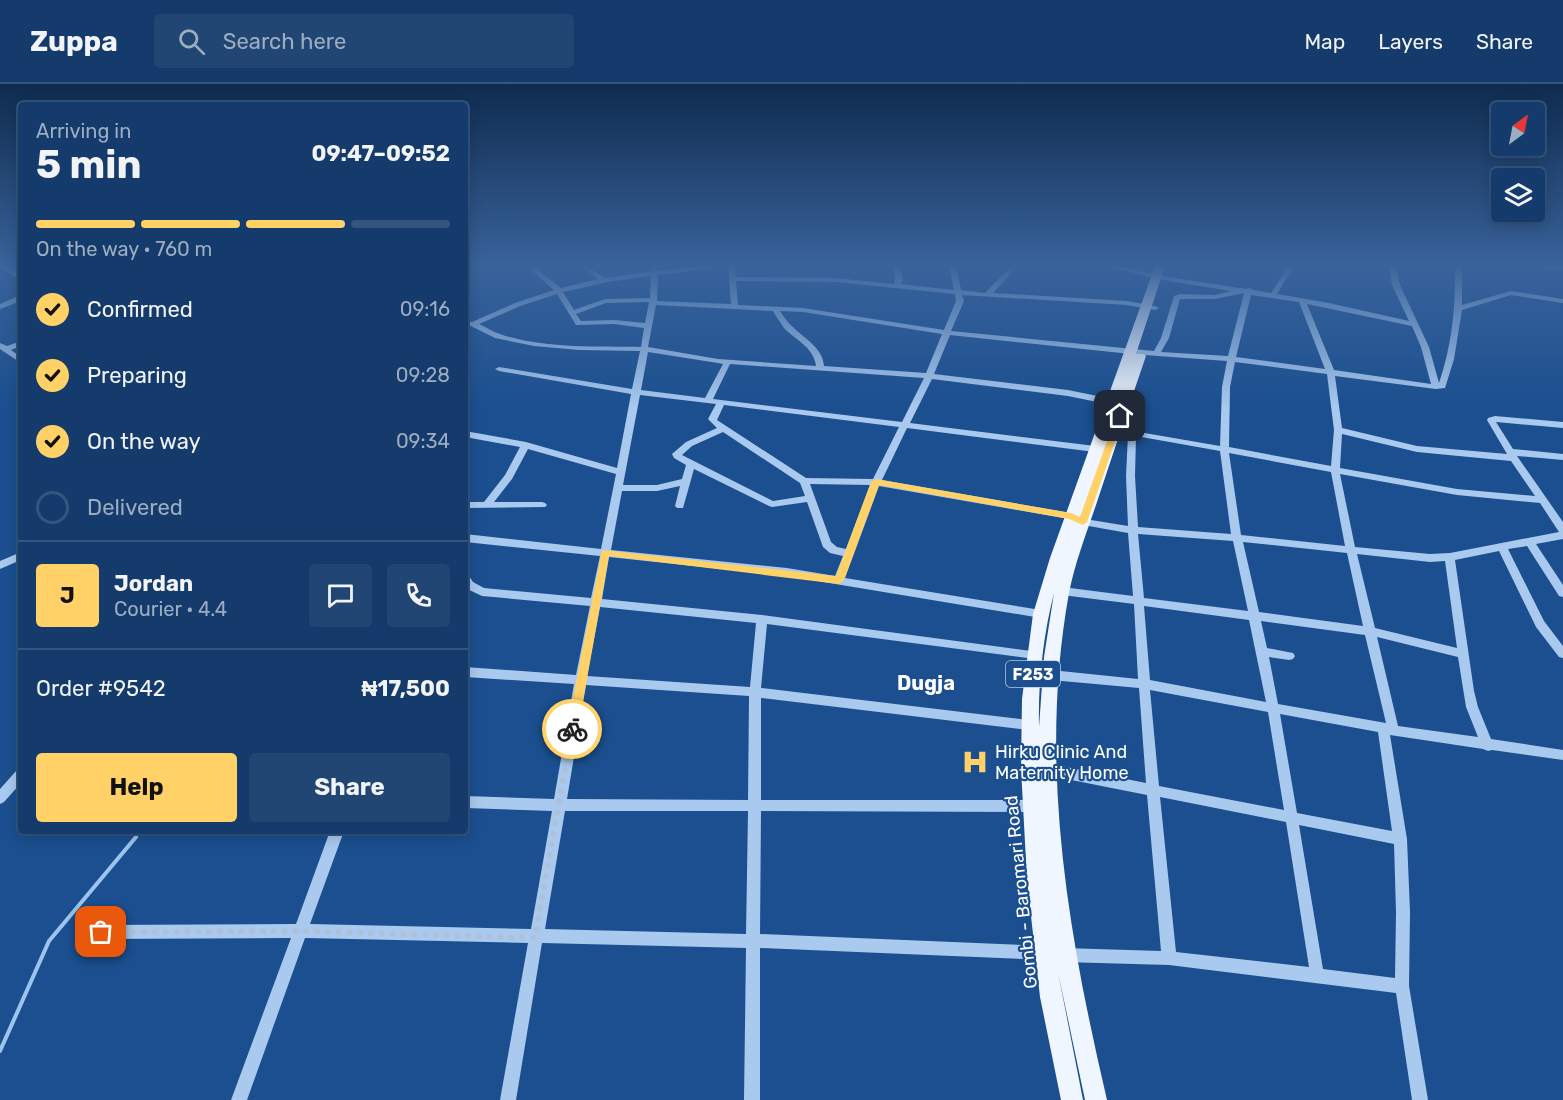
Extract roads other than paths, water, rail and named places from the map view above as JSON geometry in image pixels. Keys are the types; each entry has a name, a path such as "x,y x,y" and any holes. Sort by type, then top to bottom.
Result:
{"main road":[{"name":"Gombi - Baromari Road","path":"1072,1100 1051,997 1037,880 1031,806 1029,725 1035,655 1041,614 1109,429 1143,353 1150,313"},
{"name":"Gombi - Baromari Road","path":"1096,1100 1066,956 1053,876 1046,769 1051,675 1062,591 1095,449 1109,429 1112,402 1143,353"}],"street":[{"path":"469,323 494,313"},
{"path":"572,313 579,323 584,324 614,322 649,326"},
{"path":"508,1100 581,679 651,313"},
{"path":"778,313 787,326 801,336 817,356 820,368"},
{"path":"829,313 948,333 1143,353 1234,359 1436,387 1442,386 1448,371 1456,313"},
{"path":"839,580 876,482 929,376 955,313"},
{"path":"1143,353 1165,338 1172,313"},
{"path":"1243,313 1227,387 1224,451 1237,538 1273,706 1289,815 1317,974"},
{"path":"1307,313 1331,373 1338,430 1335,470 1343,516 1370,631 1388,729 1400,839 1403,912 1402,986 1420,1100"},
{"path":"1369,313 1415,325"},
{"path":"1409,313 1425,347 1436,387"},
{"path":"469,323 498,336 524,342 579,348 644,349 728,361 929,376 1068,393 1112,402"},
{"path":"2,347 18,344"},
{"path":"2,347 18,359"},
{"path":"708,400 728,361"},
{"path":"500,369 563,382 1095,449"},
{"path":"721,402 712,419 804,481 876,482 1132,530 1237,538 1407,557 1450,557 1563,535"},
{"path":"1563,425 1491,420 1541,501 1563,530"},
{"path":"724,428 689,444 677,456 770,503 810,498"},
{"path":"1109,429 1457,492 1541,501"},
{"path":"1338,430 1425,450 1563,457"},
{"path":"1132,433 1129,467 1132,530 1152,791 1169,958"},
{"path":"468,435 526,445 620,472"},
{"path":"488,504 509,477 526,445"},
{"path":"680,506 691,464"},
{"path":"617,488 657,488 686,481"},
{"path":"804,481 829,547 849,554"},
{"path":"468,505 542,505"},
{"path":"468,538 839,580 1041,614"},
{"path":"1530,542 1563,593"},
{"path":"1502,547 1540,624 1563,654"},
{"path":"0,565 18,557"},
{"path":"1450,557 1472,708 1488,746"},
{"path":"468,584 482,592 762,620 1035,655"},
{"path":"1062,591 1370,631 1464,654"},
{"path":"752,1100 756,806 755,692 762,620"},
{"path":"1262,652 1289,656"},
{"path":"468,672 755,692 1029,725"},
{"path":"1051,675 1143,684 1273,706 1388,729 1563,756"},
{"path":"1046,769 1152,791 1289,815 1400,839"},
{"path":"0,798 15,788"},
{"path":"468,802 559,805 1031,806"},
{"path":"239,1100 336,834"},
{"path":"101,932 301,931 535,938 754,941 1047,952 1066,956 1169,958 1402,986"}],"waterway":[{"path":"0,1051 49,941 136,834"}],"place":[{"name":"Hirku Clinic And Maternity Home","path":"975,762"}],"district":[{"name":"Dugja","path":"926,683"}]}
